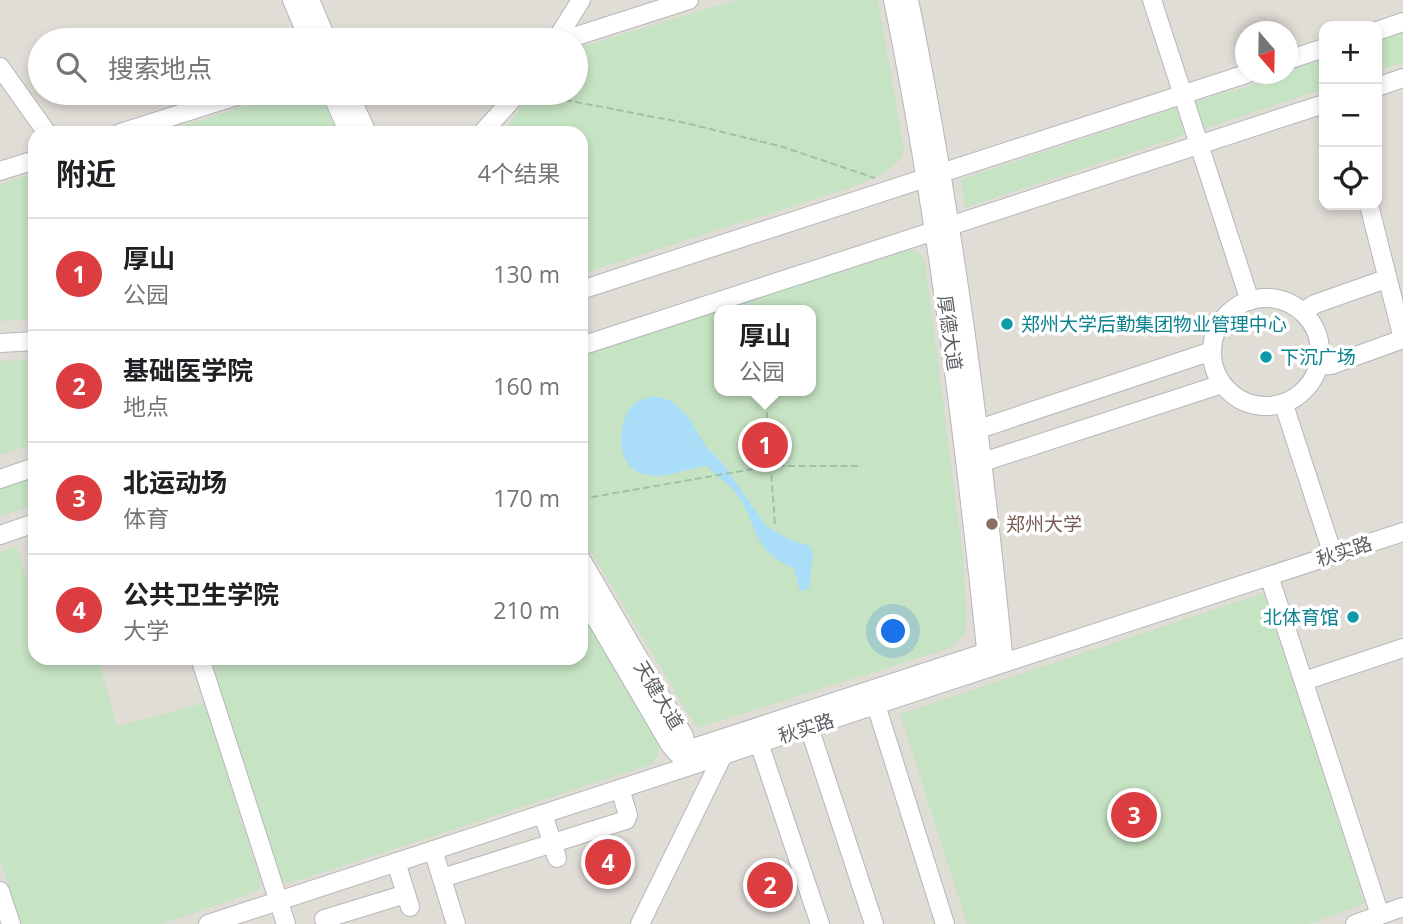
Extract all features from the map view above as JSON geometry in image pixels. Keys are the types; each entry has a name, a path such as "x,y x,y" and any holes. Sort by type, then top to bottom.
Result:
{"lane":[{"path":"292,0 304,28"},
{"path":"310,0 322,28"},
{"path":"564,28 581,0"},
{"path":"588,32 689,0"},
{"name":"厚德大道","path":"893,0 934,175"},
{"name":"厚德大道","path":"909,0 934,175 979,429 993,661"},
{"path":"1152,0 1250,301"},
{"path":"1382,29 1403,22"},
{"path":"1298,56 1319,50"},
{"path":"0,67 42,126"},
{"path":"588,288 1235,77"},
{"path":"1382,85 1403,78"},
{"path":"142,126 208,105"},
{"path":"336,105 346,126"},
{"path":"354,105 364,126"},
{"path":"488,126 507,105"},
{"path":"588,344 1319,106"},
{"path":"0,171 28,162"},
{"path":"1318,366 1331,365 1403,339 1370,210"},
{"name":"厚德大道","path":"943,228 960,400 993,661"},
{"path":"1302,312 1315,304 1386,279"},
{"path":"1278,300 1302,312 1310,322 1318,341 1318,366 1306,388 1284,405 1251,404 1233,397 1216,374 1212,351 1214,337 1223,319 1238,305 1250,301 1278,300"},
{"path":"0,342 28,341"},
{"path":"979,429 1212,351"},
{"path":"983,461 1222,384"},
{"path":"1284,405 1333,555"},
{"path":"0,479 28,469"},
{"path":"0,535 28,525"},
{"name":"秋实路","path":"208,924 620,789 688,758 723,755 876,705 993,661 1403,532"},
{"name":"天健大道","path":"588,571 684,736 688,758"},
{"path":"1269,576 1380,915"},
{"name":"天健大道","path":"588,605 670,745 688,758"},
{"path":"1304,681 1403,648"},
{"path":"688,758 993,661"},
{"path":"203,665 286,924"},
{"path":"876,705 945,924"},
{"path":"809,727 874,924"},
{"path":"759,743 820,924"},
{"path":"640,924 723,755"},
{"path":"442,878 555,850 626,820 628,815 620,789"},
{"path":"543,814 555,850"},
{"path":"433,850 456,924"},
{"path":"324,919 408,900 396,862"},
{"path":"0,891 11,924"},
{"path":"1355,924 1403,906"}],"path":[{"path":"588,105 686,123 783,147 900,186"},
{"path":"765,396 775,524"},
{"path":"588,497 770,466 862,466"}],"shaded area":[{"name":"郑州大学","path":"0,0 1403,0 1403,924 4,924 0,913"}],"green space":[{"path":"737,0 878,0 904,151 896,164 882,174 852,187 588,272 588,126 507,126 523,105 588,105 588,44"},
{"path":"1403,33 1403,63 1382,69 1382,39"},
{"path":"1319,61 1319,91 1203,129 1194,102 1254,84 1298,84 1298,68"},
{"path":"248,105 325,105 335,126 181,126"},
{"path":"1176,108 1185,135 965,208 961,179"},
{"path":"28,175 28,319 0,321 0,184"},
{"path":"910,249 922,255 925,261 963,559 967,626 963,636 950,648 697,728 588,547 588,354 714,313 714,396 816,396 816,305 736,305"},
{"path":"28,359 28,446 0,455 0,361"},
{"path":"28,477 28,507 0,516 0,485"},
{"path":"17,546 28,584 28,665 100,665 117,726 204,703 260,879 260,890 161,924 21,924 0,860 0,552"},
{"path":"1264,593 1365,904 1309,924 967,924 900,714"},
{"path":"588,620 658,744 658,756 653,763 296,881 286,883 279,879 210,665 588,665"}],"water":[{"path":"652,396 670,400 688,416 705,445 724,465 766,526 789,539 810,546 813,554 809,589 800,591 794,568 781,562 764,548 736,493 707,466 656,476 638,472 631,467 622,450 624,420 633,405"}],"place":[{"name":"郑州大学后勤集团物业管理中心","path":"1007,324"},
{"name":"下沉广场","path":"1266,357"},
{"name":"厚山","path":"765,445"},
{"name":"郑州大学","path":"992,524"},
{"name":"北体育馆","path":"1353,617"},
{"name":"北运动场","path":"1134,815"},
{"name":"公共卫生学院","path":"608,862"},
{"name":"基础医学院","path":"770,885"}]}
